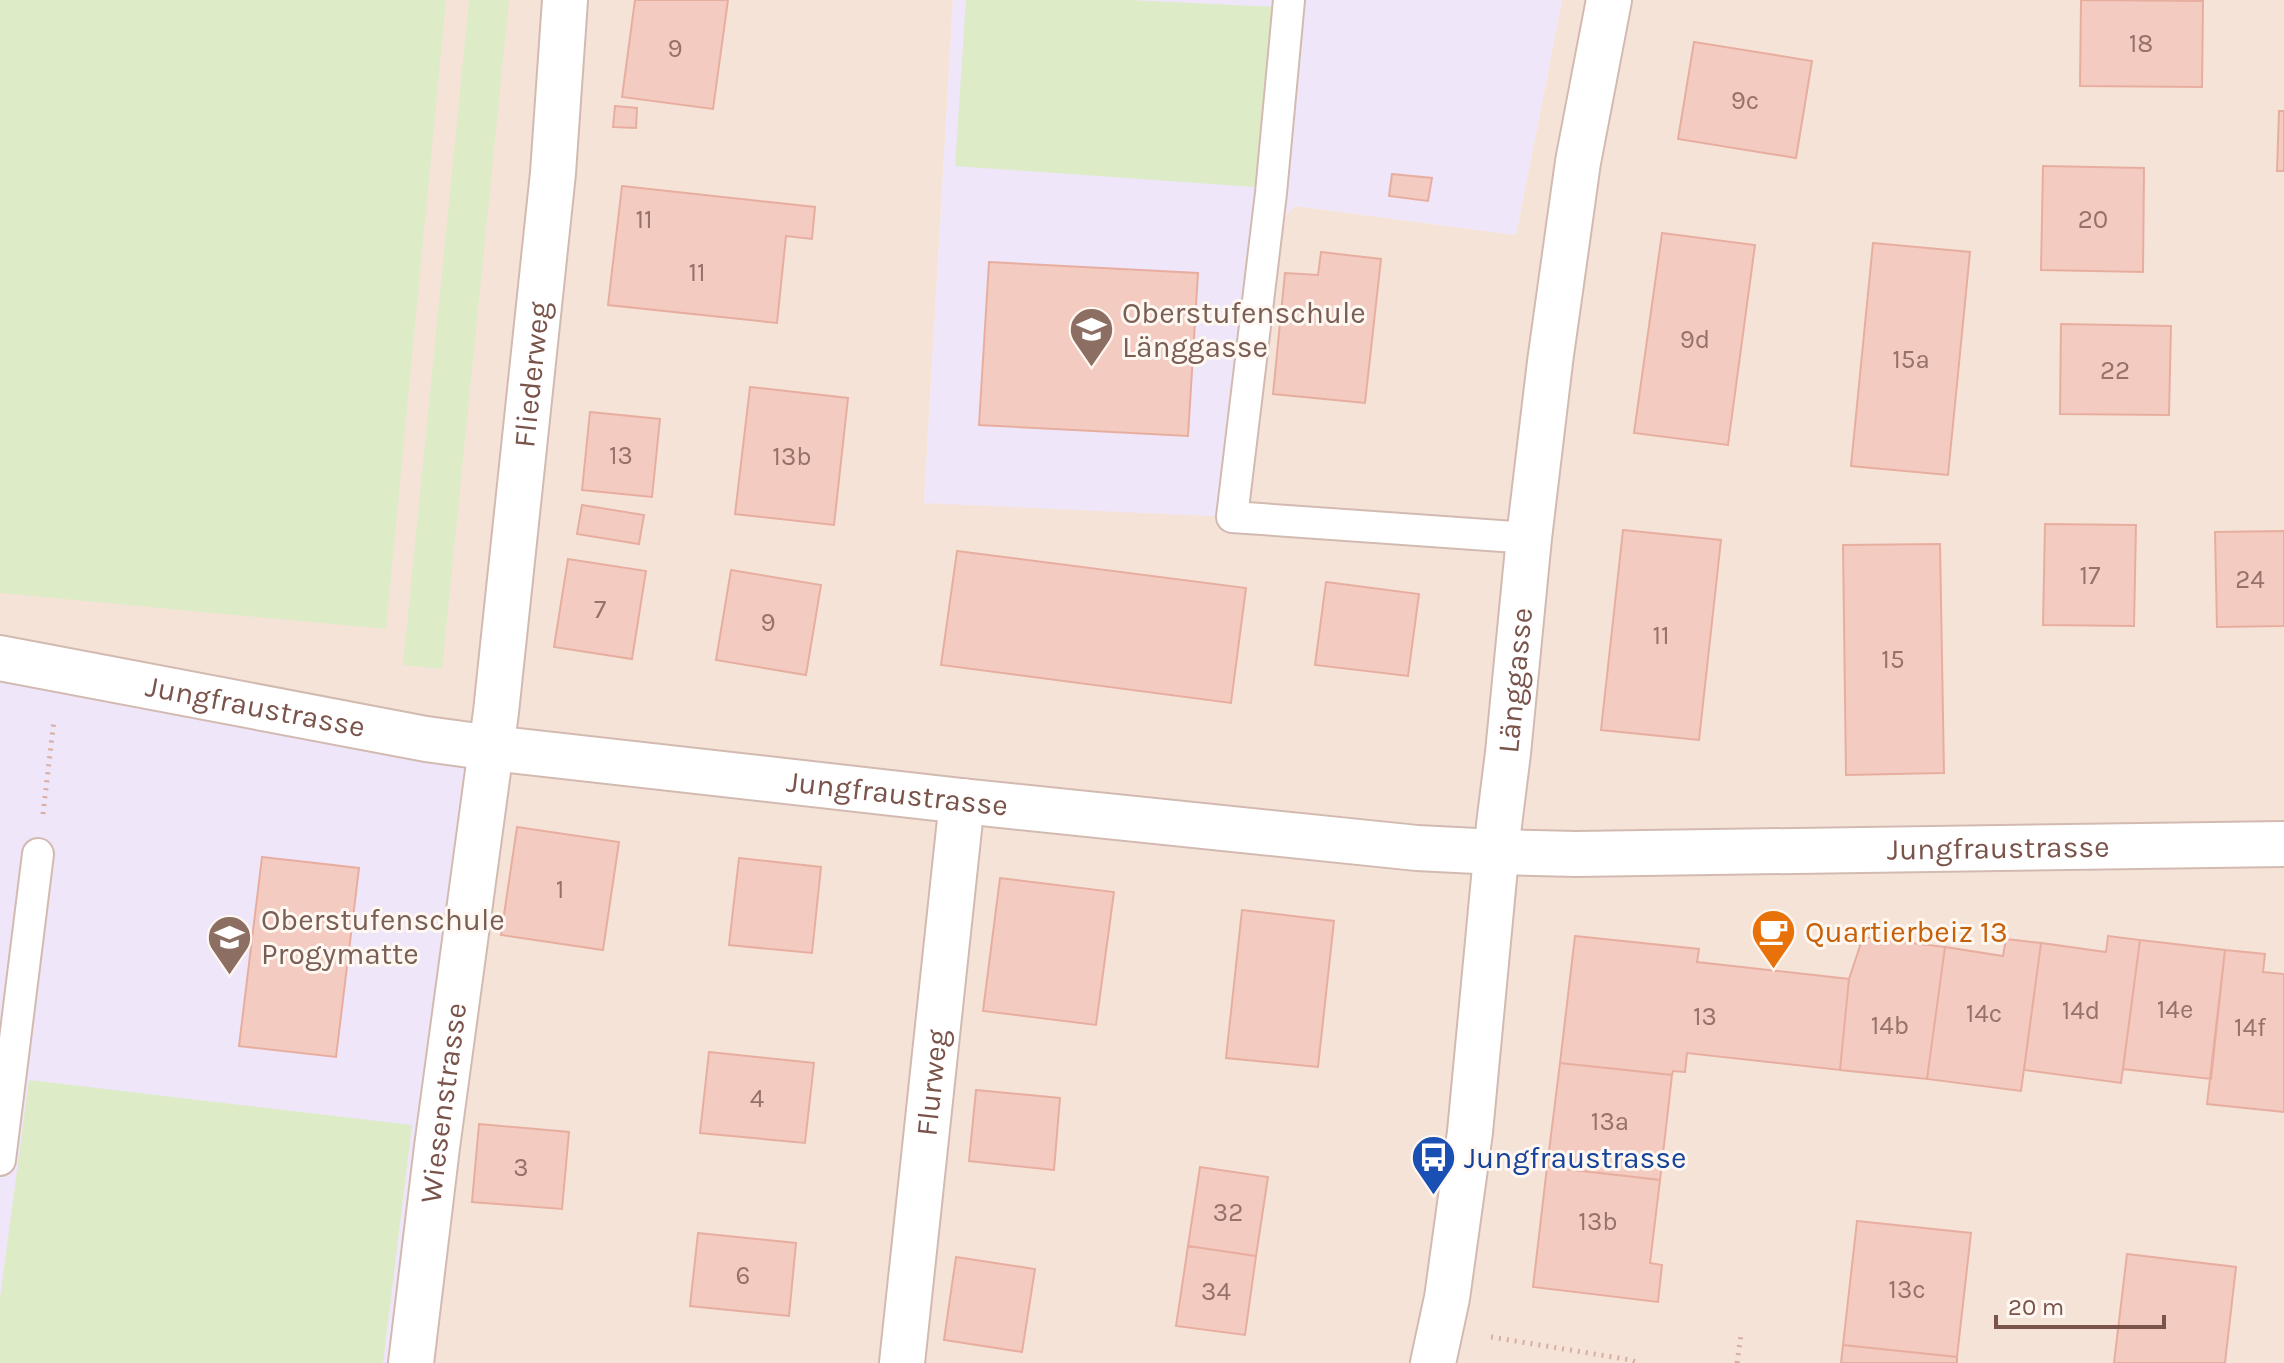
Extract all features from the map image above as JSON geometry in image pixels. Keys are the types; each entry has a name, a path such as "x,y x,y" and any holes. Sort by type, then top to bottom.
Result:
{"street":[{"name":"Fliederweg","path":"492,748 553,173 565,0"},
{"name":"Länggasse","path":"1433,1363 1447,1298 1470,1132 1496,852 1550,362 1578,162 1609,0"},
{"name":"Jungfraustrasse","path":"0,658 426,739 492,748 1417,848 1576,854 2284,844"},
{"name":"Wiesenstrasse","path":"411,1363 437,1147 492,748"},
{"name":"Flurweg","path":"902,1363 962,801"}],"lane":[{"path":"1289,0 1271,193 1232,517 1529,538"},
{"path":"0,1160 38,854"}],"path":[{"path":"38,854 60,670"},
{"path":"1737,1363 1741,1335"},
{"path":"1490,1337 1638,1363"}],"shaded area":[{"path":"0,0 953,0 924,503 1266,236 1295,206 1516,235 1562,0 2284,0 2284,1363 0,1363"},
{"name":"Oberstufenschule Länggasse","path":"953,0 1562,0 1516,235 1295,206 1266,236 1232,517 924,503"},
{"name":"Oberstufenschule Progymatte","path":"0,658 492,748 412,1363 0,1363"}],"green space":[{"path":"0,0 446,0 386,629 0,593"},
{"path":"469,0 509,0 442,669 403,665"},
{"path":"966,0 1128,0 1300,8 1282,189 955,166"},
{"path":"29,1080 412,1125 383,1363 0,1363 0,1298"}],"building":[{"path":"635,0 728,0 713,109 622,97"},
{"path":"2081,0 2203,1 2202,87 2080,86"},
{"path":"1694,42 1812,61 1796,158 1678,139"},
{"path":"615,106 637,108 636,128 613,127"},
{"path":"2279,111 2284,111 2284,171 2277,171"},
{"path":"2043,166 2144,168 2143,272 2041,270"},
{"path":"1392,174 1432,178 1428,201 1389,196"},
{"path":"622,186 815,207 812,239 786,236 777,323 608,305"},
{"path":"1662,233 1755,245 1728,445 1634,433"},
{"path":"1873,243 1970,252 1948,475 1851,466"},
{"path":"1321,252 1381,259 1365,403 1273,394 1285,273 1318,275"},
{"path":"989,262 1198,273 1188,436 979,425"},
{"path":"2061,324 2171,326 2169,415 2060,414"},
{"path":"750,387 848,398 834,525 735,514"},
{"path":"590,412 660,419 652,497 582,490"},
{"path":"582,505 644,515 639,544 577,534"},
{"path":"2045,524 2136,525 2134,626 2043,625"},
{"path":"1623,530 1721,540 1699,740 1601,730"},
{"path":"2284,531 2284,626 2217,627 2215,532"},
{"path":"1940,544 1944,773 1846,775 1843,545"},
{"path":"957,551 1246,588 1231,703 941,665"},
{"path":"568,559 646,571 632,659 554,647"},
{"path":"731,570 821,585 806,675 716,660"},
{"path":"1326,582 1419,594 1408,676 1315,665"},
{"path":"517,827 619,842 603,950 501,935"},
{"path":"262,857 359,868 336,1057 239,1046"},
{"path":"739,858 821,867 812,953 729,945"},
{"path":"1000,878 1114,892 1096,1025 983,1011"},
{"path":"1242,910 1334,921 1318,1067 1226,1058"},
{"path":"1575,936 1699,949 1697,962 1849,979 1840,1070 1687,1053 1685,1072 1673,1071 1672,1075 1560,1063"},
{"path":"2108,936 2140,940 2121,1083 2024,1070 2041,943 2106,952"},
{"path":"1863,937 1945,947 1927,1079 1840,1070 1849,979"},
{"path":"2006,939 2041,943 2021,1091 1927,1079 1945,947 2003,956"},
{"path":"2140,940 2225,950 2211,1079 2123,1069"},
{"path":"2225,950 2265,954 2263,972 2284,974 2284,1112 2207,1104"},
{"path":"709,1052 814,1063 805,1143 700,1133"},
{"path":"1560,1063 1672,1075 1660,1180 1547,1167"},
{"path":"976,1090 1060,1098 1054,1170 969,1161"},
{"path":"479,1124 569,1132 562,1209 472,1202"},
{"path":"1200,1167 1268,1177 1256,1256 1188,1246"},
{"path":"1547,1167 1660,1180 1650,1263 1662,1265 1658,1302 1533,1287"},
{"path":"1857,1221 1971,1233 1957,1357 1843,1345"},
{"path":"698,1233 796,1243 789,1316 690,1306"},
{"path":"1188,1246 1256,1256 1245,1335 1176,1326"},
{"path":"2127,1254 2236,1267 2225,1363 2114,1363"},
{"path":"956,1257 1035,1269 1022,1352 944,1340"},
{"path":"1843,1345 1957,1357 1957,1363 1841,1363"}],"place":[{"name":"Oberstufenschule Länggasse","path":"1091,369"},
{"name":"Quartierbeiz 13","path":"1774,971"},
{"name":"Oberstufenschule Progymatte","path":"230,976"},
{"name":"Jungfraustrasse","path":"1433,1197"}]}
